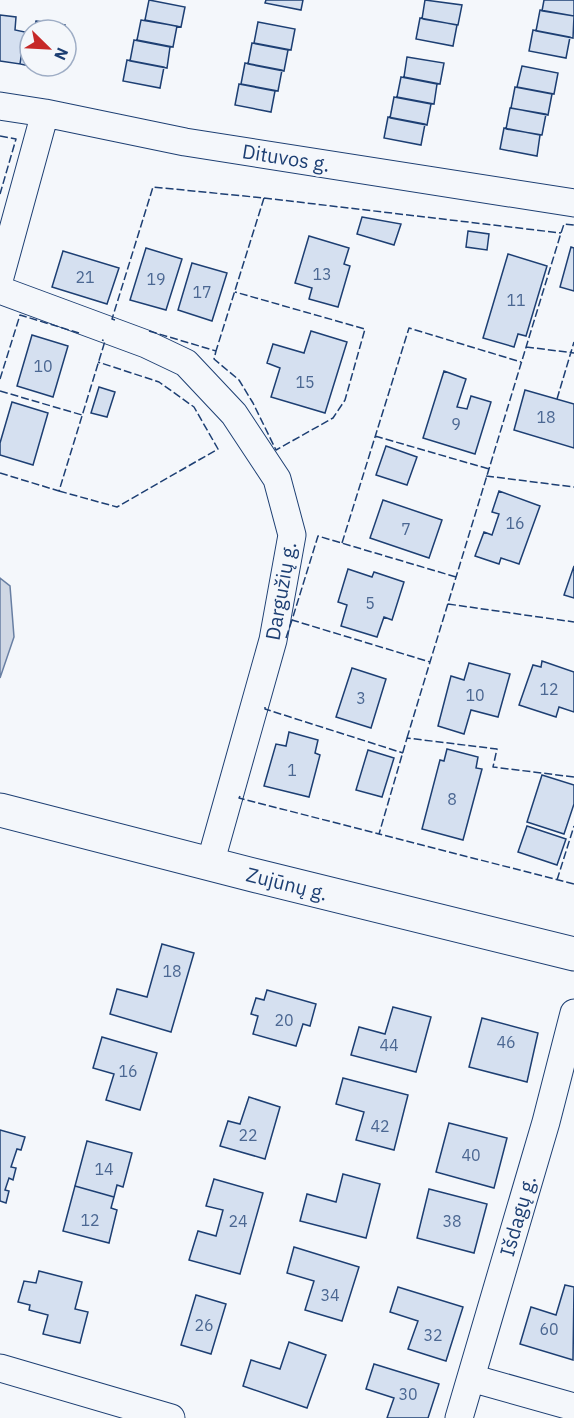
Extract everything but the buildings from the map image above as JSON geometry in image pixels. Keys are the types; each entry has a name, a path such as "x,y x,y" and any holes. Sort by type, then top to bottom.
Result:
{"main road":[{"name":"Zujūnų g.","path":"0,810 574,954"}],"street":[{"name":"Dituvos g.","path":"0,106 185,142 574,203"},
{"path":"0,276 45,113"},
{"name":"Dargužių g.","path":"0,290 146,344 186,363 234,414 277,480 292,535 288,558 273,640 210,864"},
{"name":"Išdagų g.","path":"459,1418 546,1122 574,1013"},
{"path":"0,1368 171,1418"},
{"path":"471,1378 574,1407"}],"shaded area":[{"path":"0,578 10,586 14,637 0,678"}],"fence":[{"path":"0,136 16,139 0,194"},
{"path":"115,320 112,319 153,187 264,198 216,351"},
{"path":"264,198 561,233"},
{"path":"456,577 318,536 292,620 430,662 463,555 561,233 564,224 574,225"},
{"path":"149,331 216,351 214,359 239,380 276,450 333,418 345,400 365,329 235,292"},
{"path":"0,379 20,315 79,333"},
{"path":"342,543 409,328 521,362"},
{"path":"0,473 59,491 105,341 102,340"},
{"path":"557,399 574,342"},
{"path":"526,347 574,353"},
{"path":"59,491 117,507 218,449 194,407 159,382 98,362"},
{"path":"0,391 82,415"},
{"path":"375,436 489,469"},
{"path":"486,476 574,487"},
{"path":"448,604 574,622"},
{"path":"286,638 292,620"},
{"path":"407,738 430,662"},
{"path":"265,707 265,709 403,753"},
{"path":"574,777 493,767 497,749 407,738 379,834 574,884"},
{"path":"240,796 239,798 379,834"},
{"path":"557,880 574,826"}]}
